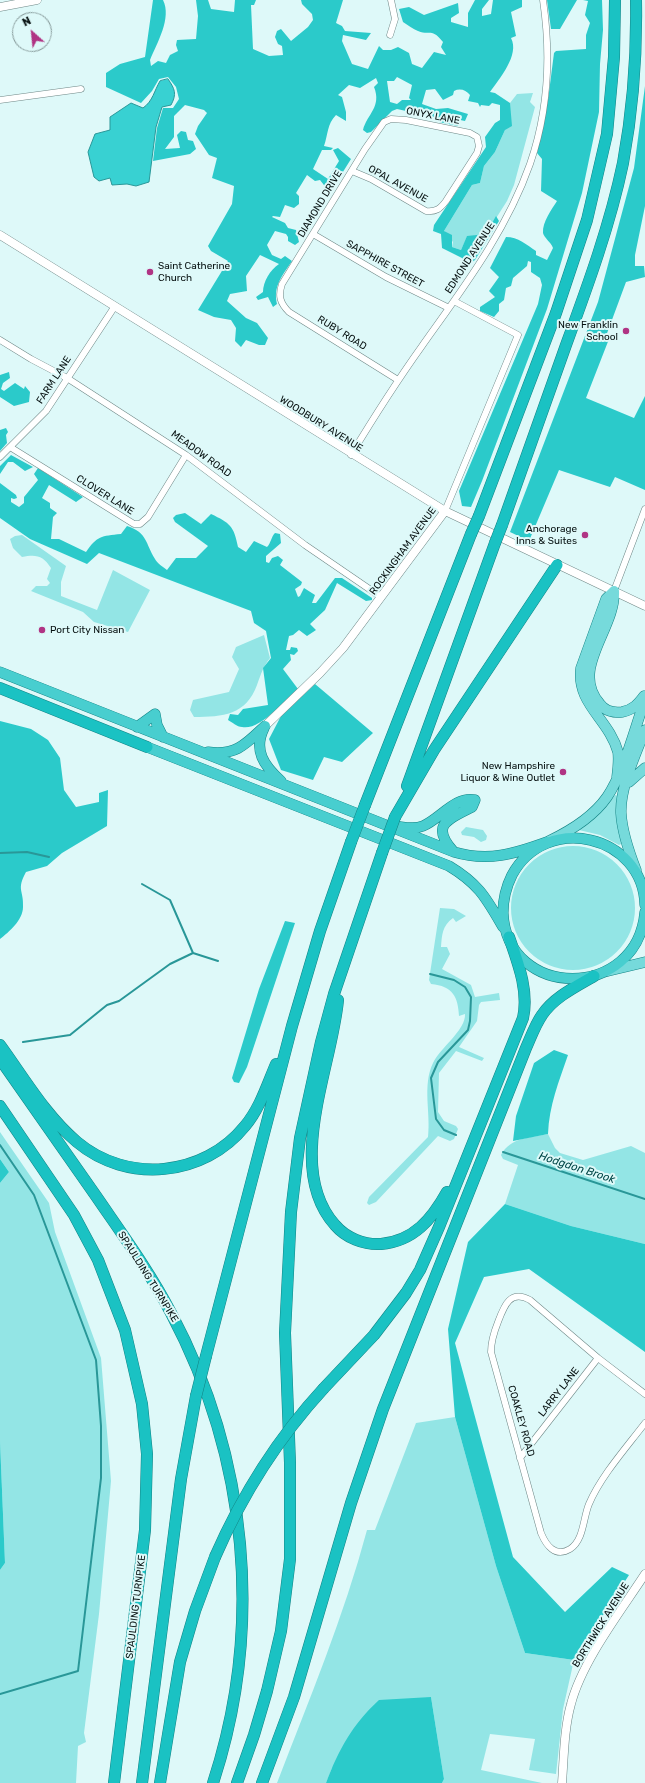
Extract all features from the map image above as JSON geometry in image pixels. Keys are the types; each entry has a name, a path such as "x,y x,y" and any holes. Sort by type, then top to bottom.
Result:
{"highway":[{"path":"142,1783 182,1479 196,1396 292,1026 320,931 351,842 479,516 556,313 587,220 607,134 614,57 615,0"},
{"path":"237,1783 254,1735 267,1691 281,1631 290,1559 290,1471 285,1333 291,1212 300,1138 310,1090 321,1042 340,977 382,853 589,283 617,185 627,141 633,96 636,46 636,0"},
{"path":"395,817 434,750 557,565"},
{"path":"0,672 454,852 474,857 497,856 559,838 574,837 591,840 607,846 628,862 643,888 645,905"},
{"path":"0,688 449,866 469,879 479,888 522,956 542,972 568,979 599,975"},
{"path":"0,696 147,746"},
{"path":"137,727 155,714 157,725 163,737"},
{"path":"197,751 217,753 233,751 245,744 265,726"},
{"path":"265,726 258,746 263,762 274,775 290,788"},
{"path":"378,823 417,828 429,823 448,808 468,798 475,800 472,807 447,821 442,829 443,839 454,852"},
{"path":"160,1783 182,1655 195,1611 215,1557 236,1512 264,1466 295,1423 324,1388 374,1335 406,1293 431,1246 519,1029 524,1012 524,989 517,960 504,919 503,906 510,880 517,866 526,855 547,842"},
{"path":"262,1783 294,1697 351,1503 383,1409 526,1048 543,1014 550,1006 569,991 618,964 633,948 642,928 645,912"},
{"path":"340,977 336,1019 321,1091 312,1155 317,1190 326,1213 331,1221 345,1234 370,1244 389,1243 408,1236 423,1226 437,1210 468,1156"},
{"path":"0,1045 47,1110 68,1134 84,1148 121,1166 141,1170 162,1170 182,1167 203,1159 222,1148 238,1134 258,1106 292,1026"},
{"name":"SPAULDING TURNPIKE","path":"0,1059 131,1247 158,1289 192,1357 218,1428 231,1477 237,1513 241,1552 243,1603 241,1653 234,1703 213,1783"},
{"name":"SPAULDING TURNPIKE","path":"0,1106 71,1210 98,1260 125,1330 142,1404 147,1454 145,1530 114,1783"}],"main road":[{"path":"614,591 614,603 590,666 589,686 596,701 602,707 615,712 632,709 645,694"},
{"path":"614,591 606,599 581,668 580,676 583,694 606,728 616,746 618,753 617,777"},
{"path":"547,842 573,828 598,807 607,797 617,777 645,700"},
{"path":"643,888 626,843 621,819 621,800 645,730"},
{"path":"625,787 632,778 645,768"},
{"path":"599,975 645,962"}],"street":[{"path":"0,7 37,0"},
{"path":"390,35 395,20 391,0"},
{"name":"EDMOND AVENUE","path":"351,455 398,380 454,301 503,226 527,170 536,144 547,73 547,41 543,0"},
{"path":"0,100 81,89"},
{"name":"ONYX LANE","path":"384,122 391,119 406,120 470,133 477,137 479,146 477,153 441,207 434,212"},
{"name":"DIAMOND DRIVE","path":"280,299 279,292 282,284 384,122"},
{"name":"OPAL AVENUE","path":"352,171 370,178 426,211 434,212"},
{"name":"SAPPHIRE STREET","path":"314,234 386,277 449,308"},
{"name":"WOODBURY AVENUE","path":"0,235 351,455 445,511 645,606"},
{"name":"RUBY ROAD","path":"280,299 289,312 398,380"},
{"name":"ROCKINGHAM AVENUE","path":"265,726 320,673 343,648 445,511 518,335 454,301"},
{"name":"FARM LANE","path":"0,457 41,417 115,306"},
{"name":"MEADOW ROAD","path":"0,340 30,359 67,378 186,455 311,549 381,597"},
{"name":"CLOVER LANE","path":"10,446 134,524 140,524 148,518 186,455"},
{"path":"614,591 645,509"},
{"name":"COAKLEY ROAD","path":"645,1394 598,1358 530,1300 524,1296 516,1296 509,1300 504,1308 492,1338 491,1352 544,1540 547,1546 553,1551 561,1552 570,1549 576,1543 592,1496 645,1423"},
{"name":"LARRY LANE","path":"520,1458 598,1358"},
{"name":"BORTHWICK AVENUE","path":"562,1783 567,1722 577,1685 592,1657 645,1574"}],"shaded area":[{"path":"153,0 163,0 166,15 160,38 150,60 151,66 158,61 166,63 170,55 178,51 176,45 177,40 196,39 198,16 196,0 208,0 211,9 234,12 235,0 256,0 254,5 251,5 253,49 269,56 283,55 282,46 278,44 275,37 277,31 281,29 291,41 308,27 313,20 312,14 302,4 301,0 343,0 336,23 342,26 345,31 371,33 366,40 343,35 342,41 352,64 368,69 379,46 383,50 391,50 398,47 409,53 412,64 422,68 434,52 446,55 441,47 443,42 439,37 433,33 418,31 403,22 399,9 409,7 424,15 458,3 459,13 451,18 451,22 468,27 468,13 475,0 489,0 482,9 482,16 491,14 493,0 522,0 522,7 511,12 516,36 511,38 513,52 511,59 503,74 490,92 495,93 510,103 512,126 505,130 495,152 484,166 480,183 472,185 444,231 452,235 452,247 461,250 467,236 486,234 496,216 499,221 475,260 468,265 462,258 442,248 441,234 433,231 434,225 486,147 485,137 495,123 500,120 500,105 492,103 489,106 481,105 480,107 478,103 468,101 470,95 463,90 454,91 453,95 443,100 435,89 426,90 422,104 436,109 448,108 468,114 465,121 460,120 458,126 439,122 438,118 397,109 392,111 371,132 367,133 363,130 375,105 376,94 374,87 378,83 376,78 360,88 349,85 338,95 342,97 346,112 346,121 336,115 333,118 329,126 324,146 333,148 331,150 322,150 313,169 328,179 339,161 333,150 338,148 351,159 331,191 327,189 320,180 315,181 307,175 296,193 299,196 299,204 294,208 285,205 280,217 272,217 285,223 288,228 296,230 299,242 295,245 288,241 286,234 275,231 267,245 272,255 281,259 285,256 292,261 277,286 277,304 273,307 268,297 258,300 256,297 263,292 264,284 268,276 279,264 260,255 246,276 247,291 230,294 227,301 246,318 257,323 268,338 265,345 259,345 246,340 241,347 235,341 236,328 231,320 214,317 198,310 228,261 211,251 208,246 232,204 234,186 212,178 217,158 209,155 195,134 198,126 207,113 204,110 185,105 174,116 174,137 165,149 180,148 177,135 181,131 186,132 188,140 193,141 196,149 190,154 153,161 157,128 163,108 173,108 179,99 176,87 168,77 159,79 152,91 141,103 106,87 106,73 120,64 145,57","holes":["397,77 412,85 409,98 411,100 402,100 397,104 390,102 387,81 394,81"]},
{"path":"547,0 577,0 560,29 551,29"},
{"path":"583,0 602,0 603,30 600,64 599,112 582,193 547,309 482,481 471,507 462,506 459,491 538,304 542,285 540,278 531,272 531,262 528,261 527,266 513,278 511,286 506,288 504,300 499,304 499,311 494,317 480,311 480,307 495,297 489,291 499,277 490,268 506,237 514,238 522,242 536,251 536,255 547,260 553,248 544,235 543,229 548,216 557,201 541,191 542,159 537,153 548,100 554,53 556,51 586,49 586,35 590,23 585,15 588,1"},
{"path":"168,79 174,89 175,95 171,105 162,107 156,127 149,182 136,186 127,184 112,185 110,178 99,181 94,177 88,152 95,134 110,130 110,117 131,103 143,108 151,99 160,81"},
{"path":"645,86 645,206 635,255 635,266 644,266 645,277 626,282 606,336 609,339 586,398 634,418 645,396 645,490 615,477 610,487 559,470 529,541 510,532 598,302 634,168"},
{"path":"533,93 530,102 535,107 514,185 507,201 486,234 467,237 461,250 452,247 453,242 444,231 472,185 480,183 484,166 495,152 505,130 510,110 510,103 517,94"},
{"path":"9,372 10,378 3,383 1,389 4,391 15,383 24,389 25,386 30,392 29,402 14,406 0,397 0,375"},
{"path":"6,428 8,432 6,435 7,443 0,451 0,430"},
{"path":"11,455 33,467 25,471 13,462 8,462 0,474 0,466"},
{"path":"38,468 83,497 76,502 49,485 42,498 50,503 50,508 57,513 53,517 51,539 59,539 86,552 93,543 100,538 109,535 121,534 127,526 142,535 156,560 167,570 176,558 196,558 208,546 175,522 173,518 176,515 185,513 201,524 211,514 223,520 230,526 235,534 238,547 246,552 254,541 267,547 275,533 280,534 281,543 266,556 266,562 269,563 272,558 278,556 283,560 280,565 302,582 301,585 295,589 298,597 304,588 315,595 312,603 316,603 335,578 342,578 372,598 372,600 366,601 337,583 325,610 310,624 316,630 307,636 299,630 293,635 289,636 286,650 290,650 291,647 297,648 298,651 294,655 290,654 291,660 283,669 298,689 264,720 249,727 238,726 228,720 230,714 238,715 243,709 268,705 263,668 271,658 266,631 254,623 251,611 99,553 87,564 30,539 0,518 0,483 16,495 17,498 11,498 11,502 19,507 24,503 24,497 38,480 34,474"},
{"path":"22,535 66,566 61,582 61,596 97,610 113,570 150,590 128,632 94,622 83,612 31,591 36,586 47,586 50,583 47,579 51,568 42,558 36,556 22,557 13,548 10,539 15,536"},
{"path":"264,635 270,658 247,703 224,715 194,717 190,710 193,700 229,692 239,669 232,657 236,647"},
{"path":"315,684 373,733 342,762 324,757 313,780 281,770 269,739 281,716"},
{"path":"0,721 31,729 48,740 60,758 64,790 76,807 99,802 99,793 108,790 107,826 62,853 47,866 26,872 21,883 23,907 21,916 11,929 0,939"},
{"path":"615,795 618,796 622,840 621,844 619,845 600,835 579,830 599,814"},
{"path":"466,827 483,830 487,836 486,840 481,842 474,837 462,835 461,832"},
{"path":"573,846 585,847 597,851 607,856 617,864 625,874 630,884 634,896 634,920 630,932 625,942 617,952 607,960 597,965 585,969 573,970 561,969 549,965 539,960 529,952 521,942 516,932 512,920 511,908 512,896 516,884 521,874 529,864 539,856 549,851 561,847"},
{"path":"440,908 454,909 466,916 456,922 453,918 449,921 445,928 442,935 441,947 447,947 450,954 442,969 471,985 475,997 499,993 500,1000 481,1002 479,1005 477,1021 459,1047 484,1058 482,1061 456,1051 439,1073 438,1112 444,1121 456,1126 458,1129 454,1139 450,1141 438,1136 376,1202 369,1205 367,1203 369,1197 428,1137 427,1090 430,1072 436,1057 457,1033 464,1020 465,1014 459,1016 456,998 453,994 445,987 431,984 429,980"},
{"path":"285,921 295,923 247,1067 239,1083 234,1082 232,1078 259,989"},
{"path":"554,1050 568,1055 552,1104 548,1134 513,1141 516,1116 534,1063"},
{"path":"0,1132 49,1203 55,1232 101,1358 111,1481 99,1614 84,1733 86,1742 78,1746 76,1783 0,1783 0,1570 5,1563 0,1441 0,1183 9,1172 0,1159"},
{"path":"548,1134 555,1148 560,1153 583,1160 631,1146 645,1153 645,1244 571,1226 505,1204 518,1165 503,1159 501,1155 510,1145 521,1139"},
{"path":"0,1159 9,1172 0,1183"},
{"path":"505,1204 571,1226 645,1244 645,1352 529,1269 484,1277 455,1343 513,1557 565,1612 612,1567 629,1575 574,1660 525,1653 496,1566 455,1417 448,1329 468,1242"},
{"path":"455,1417 496,1566 525,1653 574,1660 563,1709 556,1774 529,1770 535,1739 490,1734 481,1770 542,1783 442,1783 444,1779 431,1697 332,1768 326,1783 277,1783 337,1626 367,1530 375,1530 416,1423"},
{"path":"0,1441 5,1563 0,1570"},
{"path":"431,1697 444,1779 442,1783 326,1783 341,1748 347,1738 361,1719 379,1700"}],"waterway":[{"name":"Hodgdon Brook","path":"0,853 27,852 49,857"},
{"name":"Hodgdon Brook","path":"142,884 170,900 193,953 218,961"},
{"path":"23,1042 70,1035 107,1005 119,1001 170,964 193,953"},
{"name":"Hodgdon Brook","path":"430,974 454,980 465,987 471,997 468,1030 438,1062 431,1078 436,1119 444,1130 456,1135"},
{"path":"0,1145 34,1195 96,1360 101,1426 101,1478 78,1671 0,1694"},
{"name":"Hodgdon Brook","path":"503,1152 645,1199"}],"place":[{"name":"Saint Catherine Church","path":"150,272"},
{"name":"New Franklin School","path":"626,331"},
{"name":"Anchorage Inns & Suites","path":"585,535"},
{"name":"Port City Nissan","path":"42,630"},
{"name":"New Hampshire Liquor & Wine Outlet","path":"563,772"}]}
